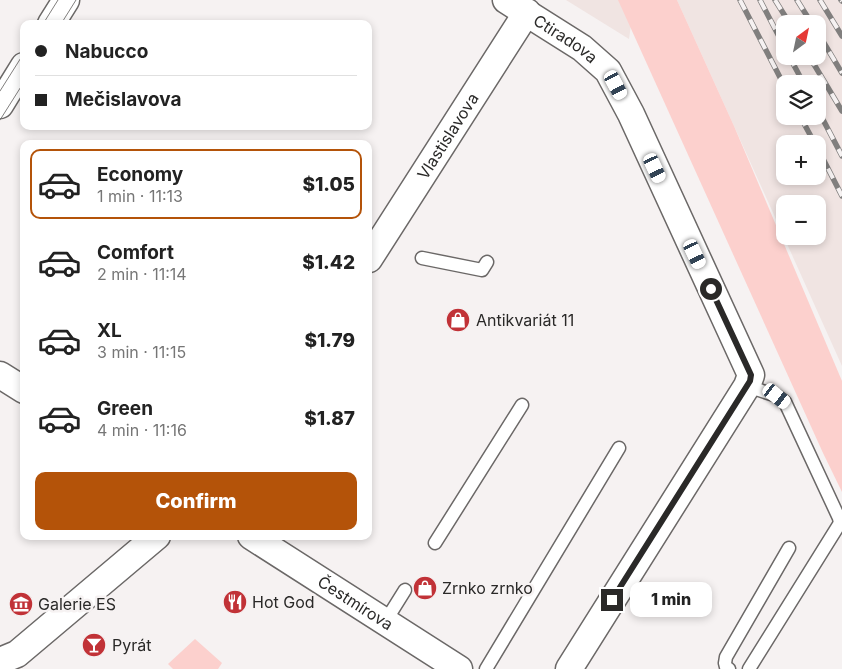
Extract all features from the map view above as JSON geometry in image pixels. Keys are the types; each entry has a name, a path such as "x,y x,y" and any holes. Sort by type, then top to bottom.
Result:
{"street":[{"path":"54,20 66,0"},
{"name":"Vlastislavova","path":"372,254 516,6"},
{"name":"Ctiradova","path":"516,6 582,48 608,71 631,114 751,375 747,386"},
{"path":"0,105 20,72"},
{"path":"0,375 20,388"},
{"path":"569,669 747,386"},
{"path":"0,660 17,654 152,540"},
{"name":"Čestmírova","path":"257,540 459,669"}],"lane":[{"path":"422,258 482,270 487,262"},
{"path":"747,386 777,396 785,402 840,523 749,669"},
{"path":"435,542 522,405"},
{"path":"486,669 619,448"},
{"path":"729,669 726,667 726,657 789,548"},
{"path":"385,622 405,590"}],"shaded area":[{"path":"566,0 619,0 631,25 629,39"},
{"path":"618,0 677,0 776,225 776,245 784,245 842,381 842,492"},
{"path":"677,0 842,0 842,366 787,245 826,245 826,195 776,195 776,220"},
{"path":"195,639 222,663 218,669 173,669 168,664"}],"tram line":[{"path":"46,20 58,0"},
{"path":"64,20 76,0"},
{"path":"0,91 20,59"},
{"path":"0,120 20,88"}],"railway":[{"path":"740,0 779,75"},
{"path":"760,0 776,31"},
{"path":"775,0 784,15"},
{"path":"797,0 806,15"},
{"path":"820,0 842,36"},
{"path":"826,46 842,73"},
{"path":"794,65 799,75"},
{"path":"814,65 842,111"},
{"path":"805,125 810,135"},
{"path":"826,125 842,156"},
{"path":"826,165 842,196"}],"place":[{"name":"Antikvariát 11","path":"458,320"},
{"name":"Zrnko zrnko","path":"425,588"},
{"name":"Hot God","path":"235,602"},
{"name":"Galerie ES","path":"21,604"},
{"name":"Pyrát","path":"94,645"}],"route":[{"path":"612,600 750,381 751,375 711,289"}]}
